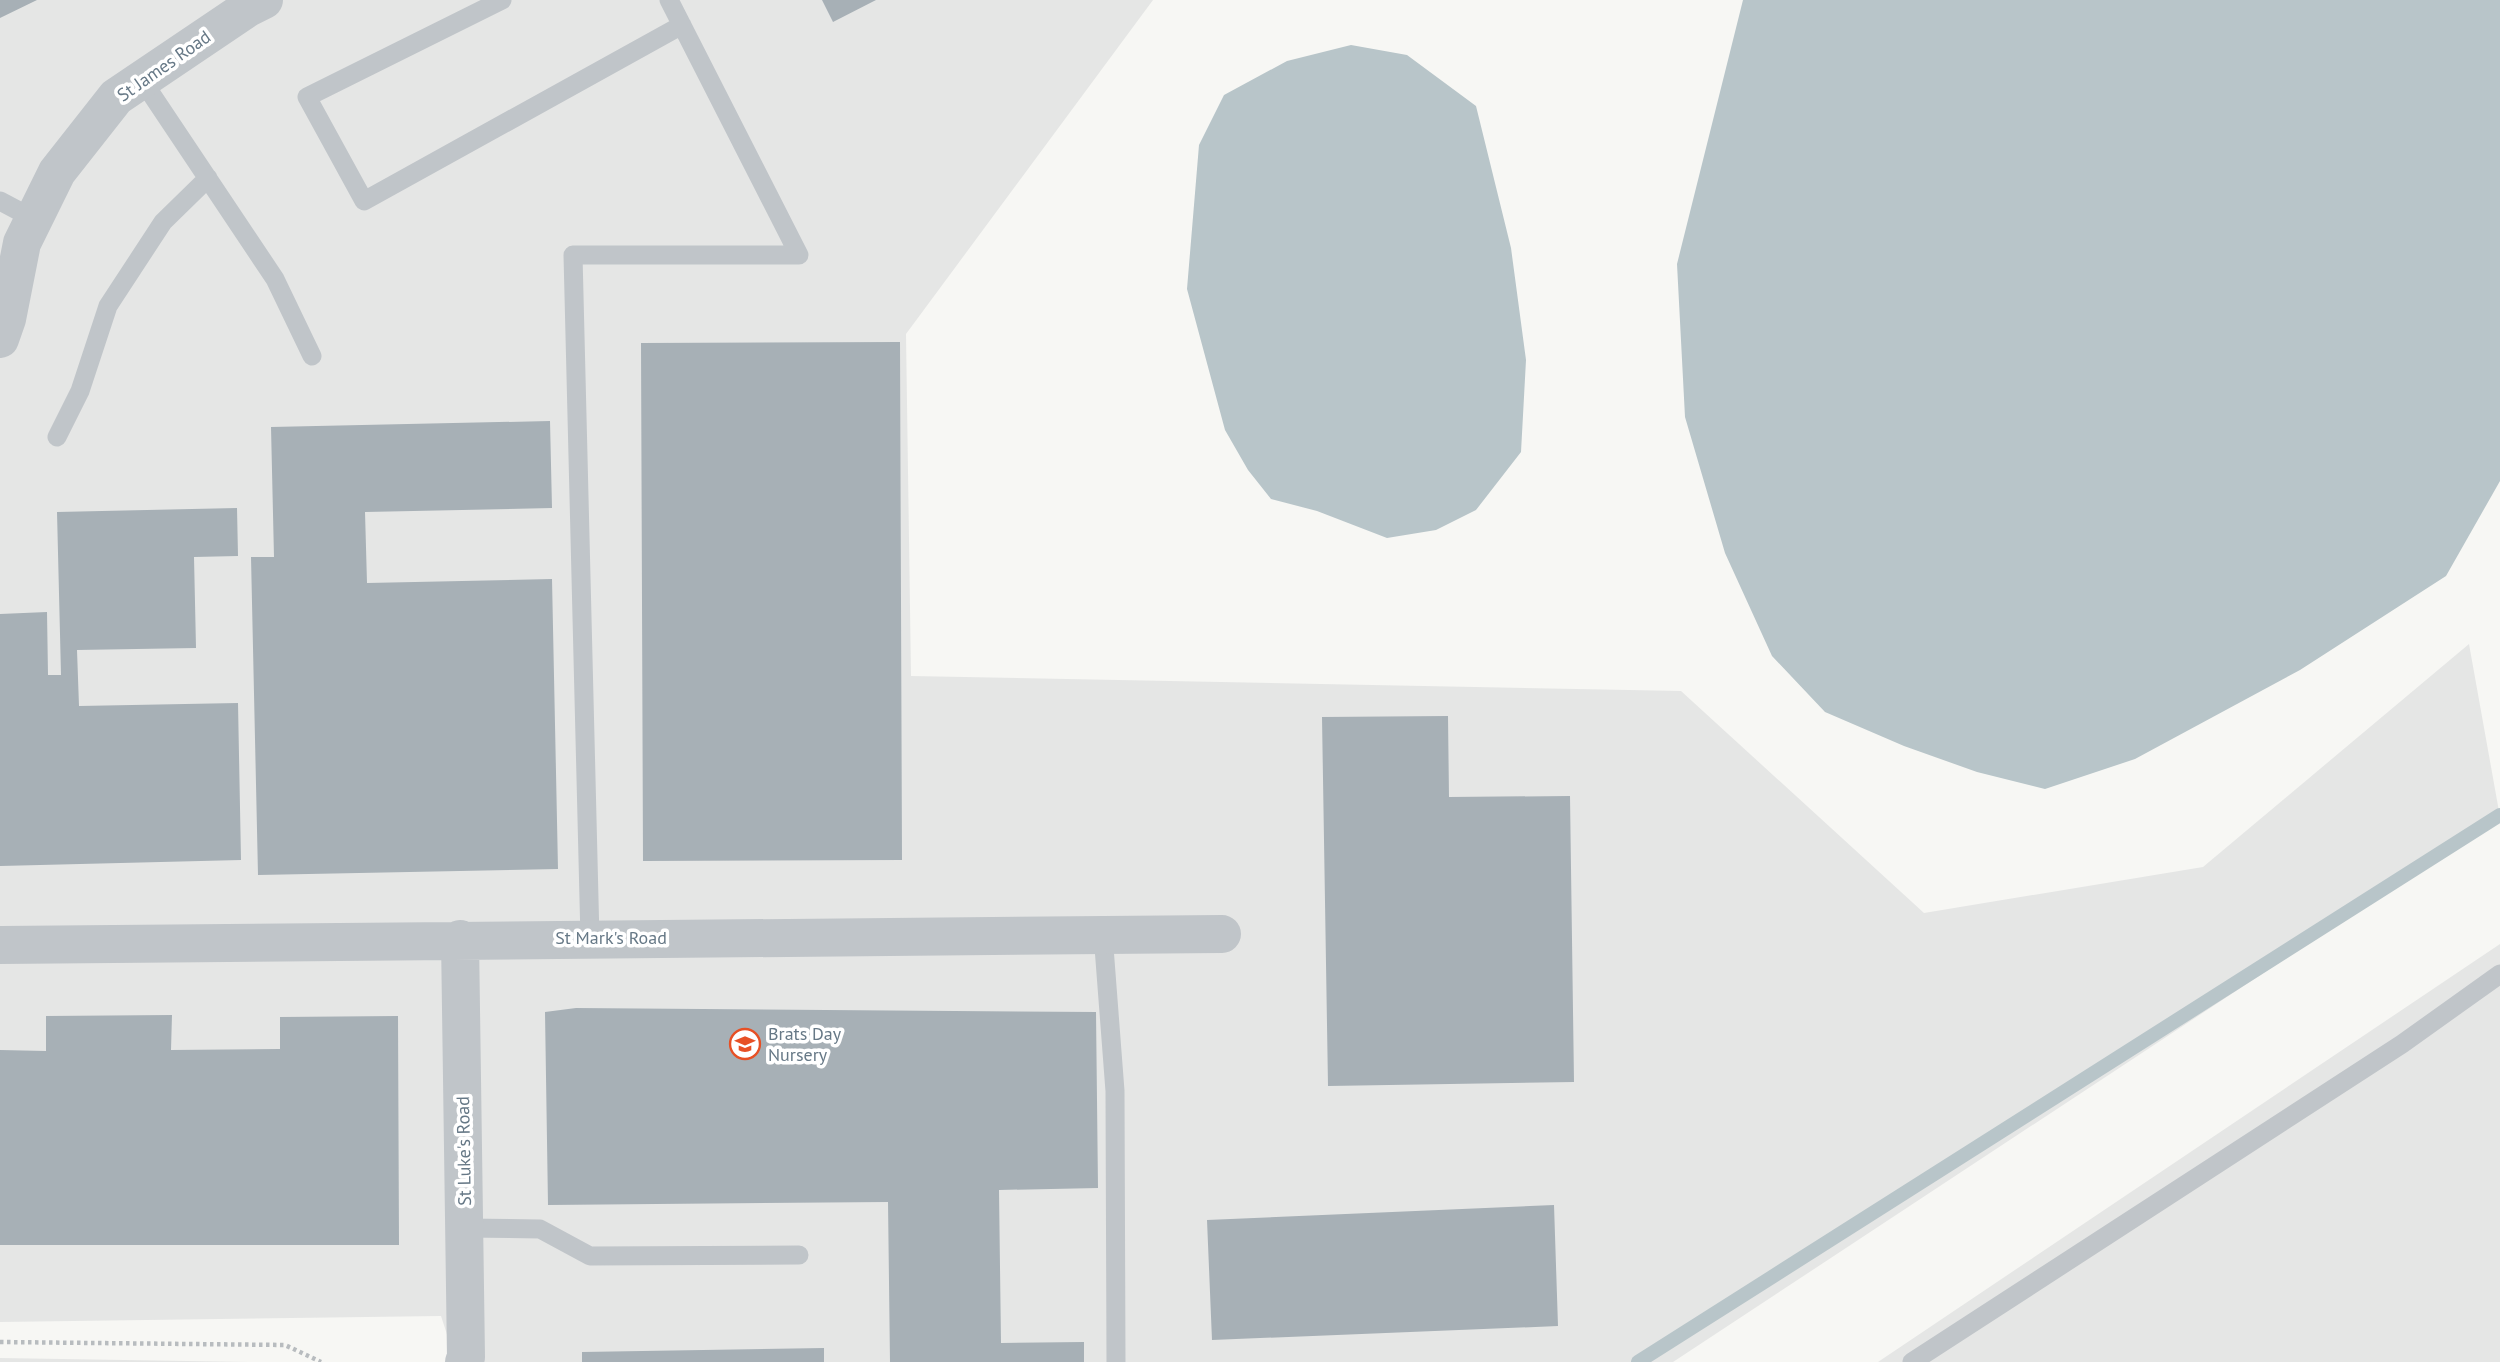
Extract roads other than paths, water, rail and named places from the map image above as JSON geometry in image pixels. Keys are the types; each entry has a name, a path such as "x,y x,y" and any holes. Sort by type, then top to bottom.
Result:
{"street":[{"name":"St James Road","path":"0,339 7,319 22,243 57,172 116,97 264,0"},
{"name":"St Mark's Road","path":"0,945 1222,934"},
{"name":"St Luke's Road","path":"460,939 465,1228 464,1362"}],"lane":[{"path":"502,0 307,97 365,201 681,25"},
{"path":"590,939 573,255 799,255 669,0"},
{"path":"142,80 275,279 312,356"},
{"path":"57,437 80,391 108,306 163,222 208,178"},
{"path":"0,201 34,219"},
{"path":"1103,934 1115,1091 1116,1362"},
{"path":"1912,1362 2402,1044 2500,974"},
{"path":"465,1228 540,1229 590,1256 799,1255"}],"waterway":[{"path":"1638,1362 2500,815"}],"place":[{"name":"Brats Day Nursery","path":"745,1044"}]}
